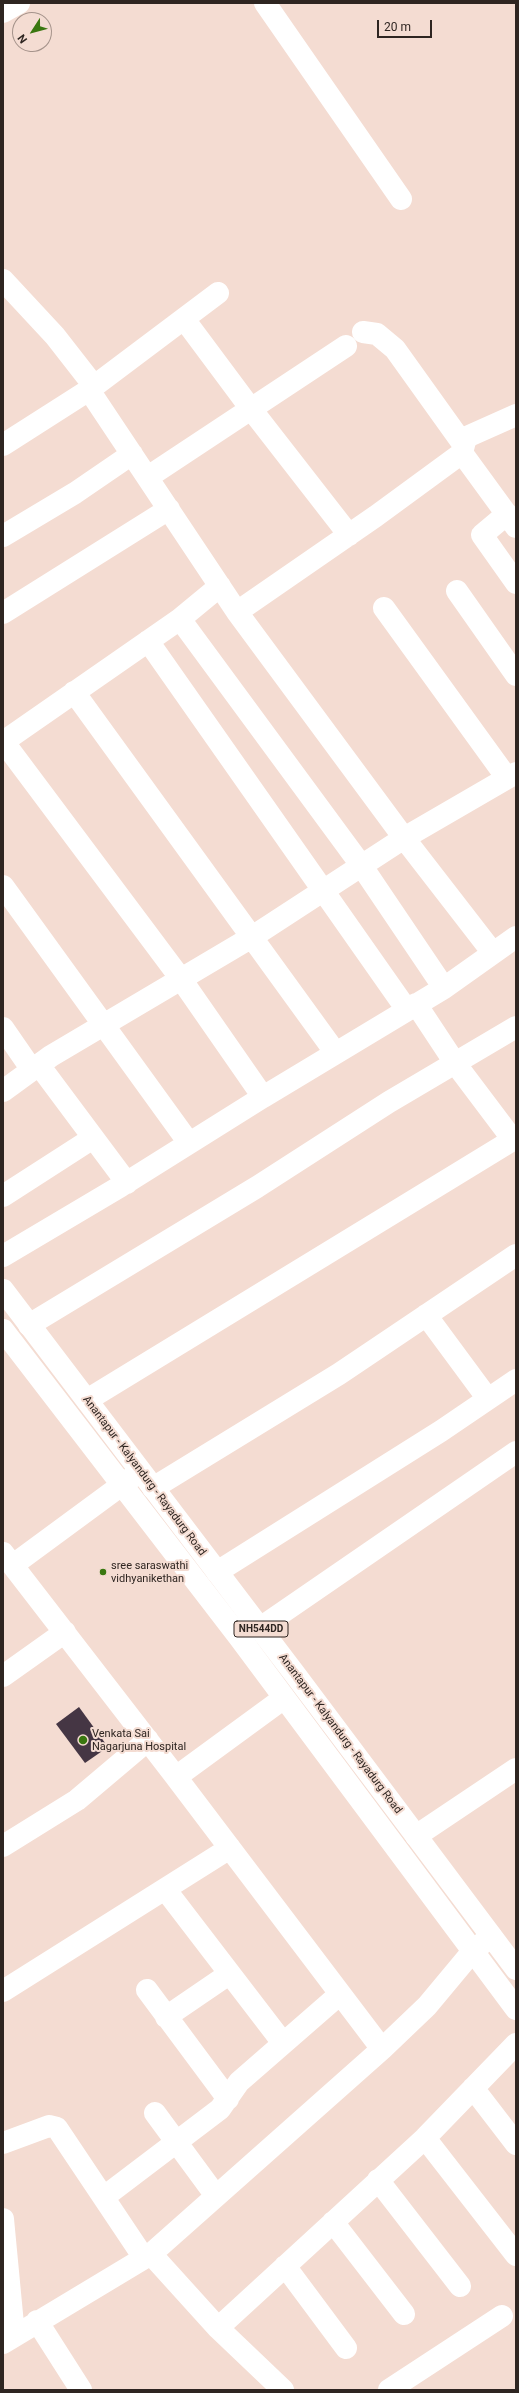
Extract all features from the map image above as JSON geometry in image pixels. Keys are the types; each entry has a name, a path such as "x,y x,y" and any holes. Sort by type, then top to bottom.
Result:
{"main road":[{"path":"3,12 19,3"},
{"path":"266,3 401,199"},
{"path":"3,280 55,336 92,388 132,454 237,612 404,838 492,953"},
{"path":"3,445 92,388 218,293"},
{"path":"184,319 251,409 349,535"},
{"path":"363,332 377,334 395,349 511,520 482,535 516,583"},
{"path":"148,477 346,346"},
{"path":"237,612 349,535 462,448 469,436 516,415"},
{"path":"3,536 76,493 132,454"},
{"path":"3,612 168,508"},
{"path":"220,586 180,619 3,741 181,979 263,1096"},
{"path":"456,590 516,674"},
{"path":"3,1091 105,1024 252,937 404,838 512,776 384,608"},
{"path":"180,619 361,866 444,988"},
{"path":"87,1400 514,1139 323,891 148,641"},
{"path":"74,692 335,1052"},
{"path":"3,886 105,1024 189,1143"},
{"path":"3,1256 127,1183 263,1096 444,988 516,937"},
{"path":"29,1324 257,1186 388,1102 516,1026"},
{"path":"3,1028 93,1138 127,1183"},
{"path":"3,1196 93,1138"},
{"path":"382,2049 148,1740 8,1559 123,1484 147,1480 340,1374 516,1255"},
{"name":"Anantapur - Kalyandurg - Rayadurg Road","path":"3,1290 218,1572 516,1969"},
{"path":"426,1315 488,1399"},
{"name":"Anantapur - Kalyandurg - Rayadurg Road","path":"3,1330 123,1484 516,2009"},
{"path":"218,1572 435,1435 516,1380"},
{"path":"260,1628 516,1452"},
{"path":"3,1676 65,1632"},
{"path":"176,1777 284,1698"},
{"path":"3,1846 77,1800 148,1740"},
{"path":"416,1836 516,1769"},
{"path":"3,1991 230,1848"},
{"path":"165,1889 283,2043"},
{"path":"3,2219 8,2339 147,2256 382,2049 427,2006 472,1952 491,1936"},
{"path":"166,2017 229,1974"},
{"path":"147,1990 228,2099"},
{"path":"104,2197 220,2109 239,2082 340,1994"},
{"path":"218,2328 425,2138 516,2044"},
{"path":"473,2088 516,2144"},
{"path":"155,2113 216,2196"},
{"path":"3,2144 49,2126 57,2128 104,2197 147,2256 280,2389"},
{"path":"425,2138 516,2255"},
{"path":"378,2180 460,2286"},
{"path":"333,2222 404,2314"},
{"path":"285,2266 346,2348"},
{"path":"389,2390 502,2316"},
{"path":"37,2321 81,2390"}],"building":[{"path":"79,1707 108,1747 85,1763 56,1724"}],"place":[{"name":"sree saraswathi vidhyanikethan","path":"103,1572"},
{"name":"Venkata Sai Nagarjuna Hospital","path":"83,1740"}]}
